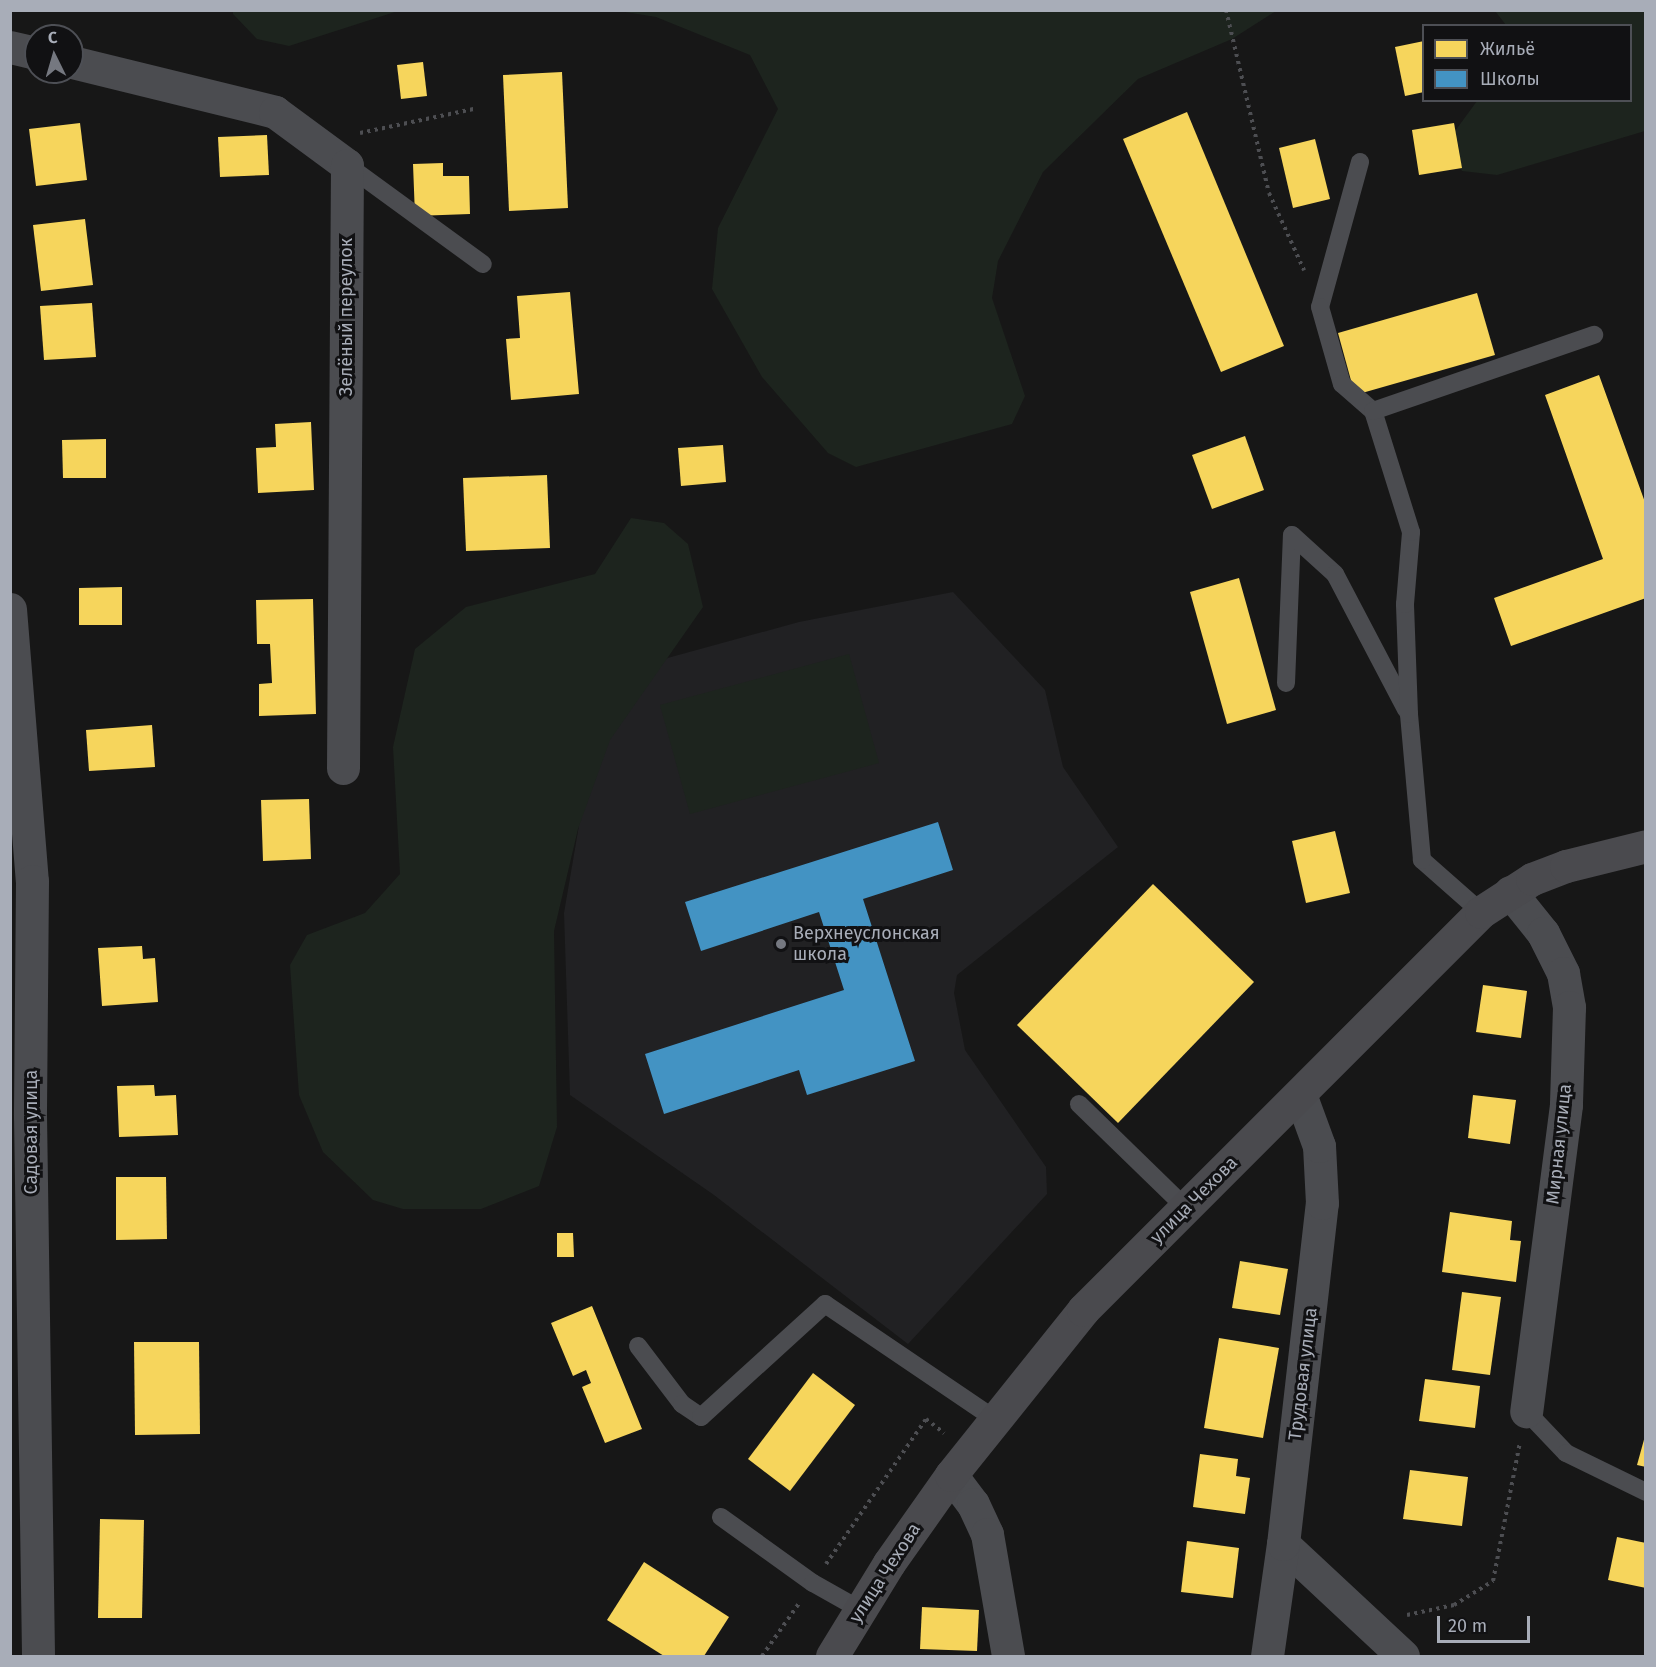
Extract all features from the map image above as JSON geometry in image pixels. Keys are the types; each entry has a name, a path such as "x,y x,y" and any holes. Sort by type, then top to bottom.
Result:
{"street":[{"path":"84,65 275,112 336,157"},
{"name":"Зелёный переулок","path":"336,157 343,768"},
{"name":"Садовая улица","path":"10,609 32,881 20,1114 38,1656"},
{"name":"улица Чехова","path":"832,1656 890,1563 960,1463 1083,1310 1481,912 1532,879 1566,866 1646,846"},
{"name":"Мирная улица","path":"1510,892 1543,933 1563,973 1569,1007 1566,1105 1526,1411"},
{"name":"Трудовая улица","path":"1267,1656 1283,1544 1322,1203 1319,1146 1300,1094"},
{"path":"960,1463 973,1504 987,1534 1008,1656"},
{"path":"1283,1544 1403,1656"}],"lane":[{"path":"336,157 483,264"},
{"path":"1360,162 1320,307 1342,384 1373,411 1411,532 1405,604 1409,714 1422,860 1481,912"},
{"path":"1373,411 1594,335"},
{"path":"1286,683 1292,535 1335,574 1409,714"},
{"path":"1079,1104 1186,1208"},
{"path":"638,1346 682,1404 701,1417 825,1304 995,1419"},
{"path":"1526,1411 1566,1453 1646,1492"},
{"path":"721,1517 813,1583 861,1610"}],"path":[{"path":"1226,10 1269,193 1320,307"},
{"path":"336,157 360,133 474,109"},
{"path":"1368,1624 1454,1605 1493,1581 1526,1411"},
{"path":"762,1656 926,1419 960,1463"}],"shaded area":[{"path":"233,10 398,11 289,46 257,39 233,14"},
{"path":"619,11 1276,11 1232,39 1138,79 1043,172 998,261 992,298 1025,396 1012,424 856,467 828,453 762,377 712,289 718,228 778,109 750,55 656,17"},
{"path":"1495,11 1645,11 1645,131 1497,175 1462,171 1447,142 1476,102 1632,102 1632,24 1505,24"},
{"path":"631,518 664,523 688,544 703,607 610,740 578,829 554,931 557,1127 539,1186 481,1209 403,1209 373,1200 323,1152 299,1095 290,965 307,935 365,913 400,874 393,747 415,649 466,607 595,574"},
{"name":"Верхнеуслонская школа","path":"953,592 1045,690 1063,767 1118,847 957,975 954,993 965,1050 1046,1167 1047,1194 908,1344 714,1195 570,1095 564,913 596,726 653,662 799,622"},
{"path":"849,654 879,763 690,814 660,705"}],"building: Жильё":[{"path":"1422,41 1422,92 1405,96 1395,47"},
{"path":"423,62 427,96 401,99 397,65"},
{"path":"562,72 568,208 509,211 503,75"},
{"path":"1187,112 1284,346 1221,372 1123,139"},
{"path":"80,123 87,180 36,186 29,129"},
{"path":"1454,123 1462,168 1419,175 1412,130"},
{"path":"267,135 269,175 220,177 218,137"},
{"path":"1315,139 1330,199 1293,208 1279,148"},
{"path":"443,163 443,176 469,176 470,214 415,216 413,164"},
{"path":"85,219 93,285 41,291 33,225"},
{"path":"570,292 579,394 511,400 506,339 520,338 517,296"},
{"path":"1477,293 1495,355 1355,395 1338,333"},
{"path":"92,303 96,357 44,360 40,306"},
{"path":"1599,375 1646,505 1646,598 1511,646 1494,598 1603,559 1545,395"},
{"path":"311,422 314,490 258,493 256,448 276,447 275,424"},
{"path":"1245,436 1264,490 1212,509 1192,455"},
{"path":"106,439 106,478 63,478 62,440"},
{"path":"723,445 726,482 681,486 678,448"},
{"path":"547,475 550,548 466,551 463,478"},
{"path":"1239,578 1276,710 1227,724 1190,592"},
{"path":"122,587 122,625 79,625 79,588"},
{"path":"313,599 316,714 259,716 259,684 272,683 270,644 257,644 256,600"},
{"path":"152,725 155,767 89,771 86,730"},
{"path":"309,799 311,859 263,861 261,800"},
{"path":"1335,831 1350,893 1306,903 1292,841"},
{"path":"1153,884 1254,982 1118,1123 1017,1025"},
{"path":"142,946 143,959 155,958 158,1002 102,1006 98,948"},
{"path":"1483,985 1527,991 1521,1038 1476,1032"},
{"path":"154,1085 155,1096 176,1095 178,1135 119,1137 117,1086"},
{"path":"1473,1095 1516,1100 1510,1144 1468,1138"},
{"path":"116,1177 166,1177 167,1239 116,1240"},
{"path":"1450,1212 1512,1221 1510,1240 1521,1241 1516,1282 1442,1272"},
{"path":"557,1233 573,1233 574,1257 557,1257"},
{"path":"1240,1261 1288,1269 1280,1315 1232,1308"},
{"path":"1462,1292 1501,1297 1490,1375 1452,1370"},
{"path":"592,1306 642,1429 605,1443 582,1387 591,1383 586,1370 573,1376 551,1323"},
{"path":"1219,1338 1279,1348 1263,1438 1204,1428"},
{"path":"134,1342 199,1342 200,1434 135,1435"},
{"path":"813,1373 855,1405 790,1491 748,1459"},
{"path":"1425,1379 1480,1386 1475,1428 1419,1421"},
{"path":"1646,1436 1646,1467 1637,1465"},
{"path":"1200,1454 1238,1459 1236,1476 1250,1478 1245,1514 1193,1507"},
{"path":"1410,1470 1468,1477 1462,1526 1403,1519"},
{"path":"100,1519 144,1520 142,1618 98,1618"},
{"path":"1617,1537 1646,1543 1646,1588 1608,1580"},
{"path":"1187,1541 1239,1548 1233,1598 1181,1592"},
{"path":"644,1562 729,1617 704,1656 664,1656 607,1620"},
{"path":"922,1607 979,1610 977,1651 920,1649"}],"building: Школы":[{"path":"938,822 953,870 863,899 915,1061 807,1095 799,1070 664,1114 645,1054 844,990 819,912 701,951 685,902"}],"place":[{"name":"Верхнеуслонская школа","path":"781,944"}]}
